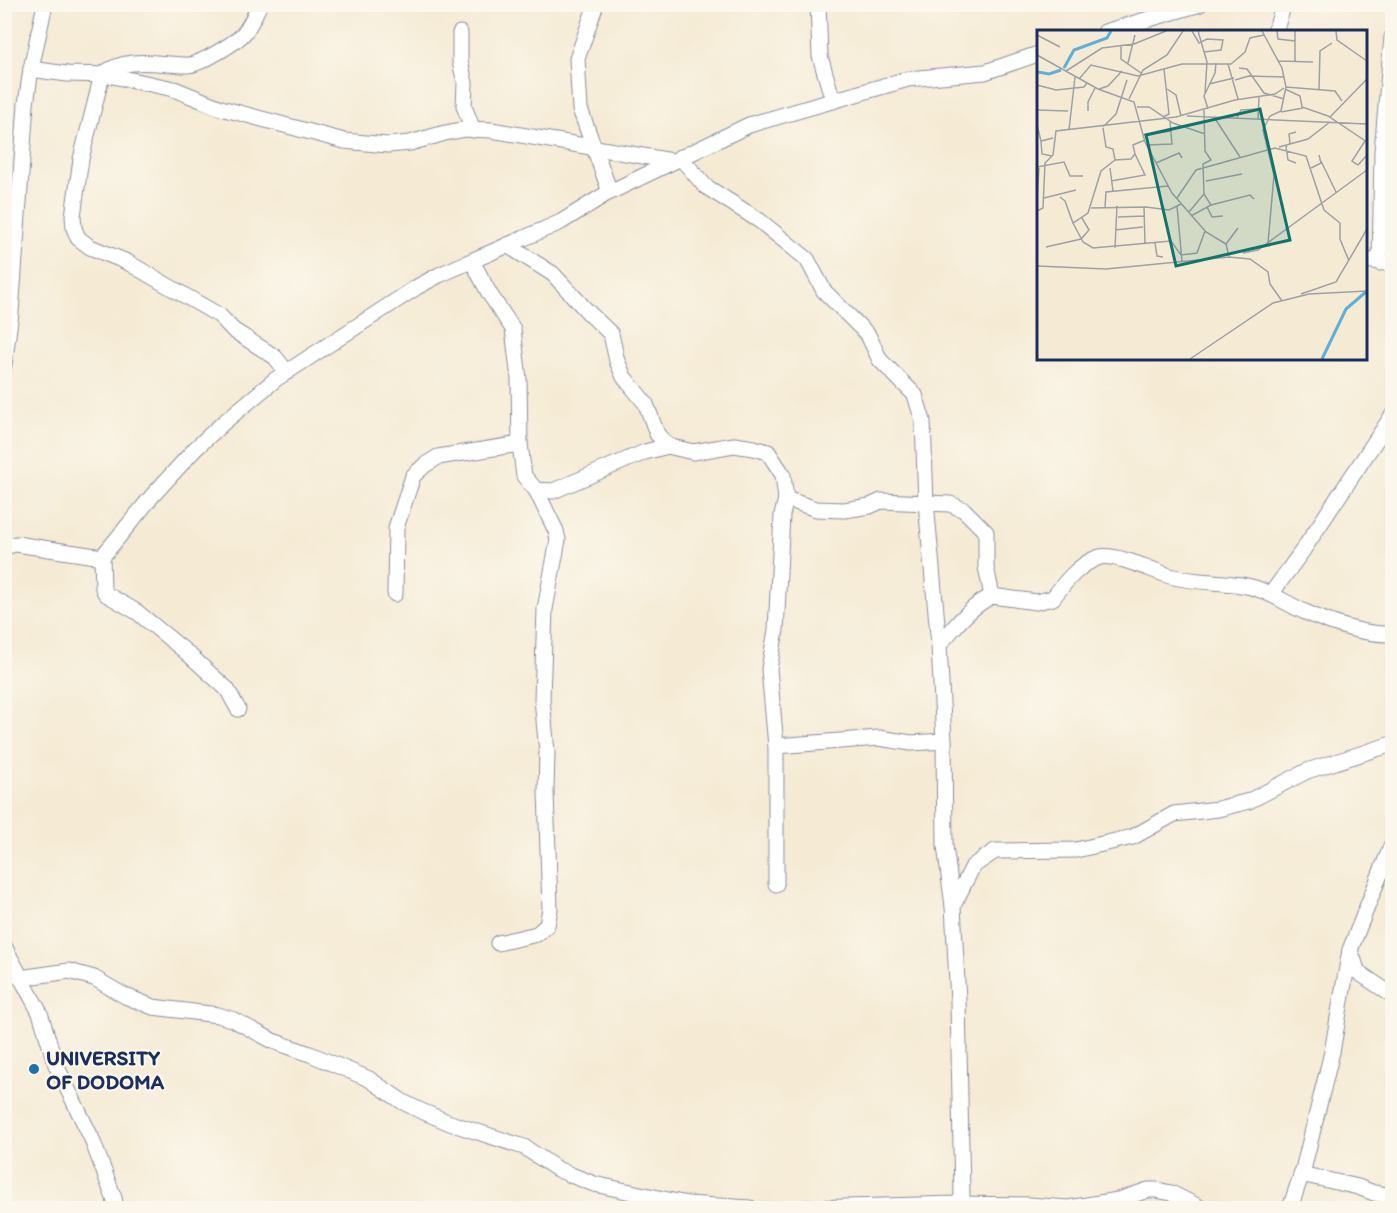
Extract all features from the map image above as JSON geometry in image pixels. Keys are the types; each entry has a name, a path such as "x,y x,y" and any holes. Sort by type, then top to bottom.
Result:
{"street":[{"path":"4,365 11,313 26,104 45,4"},
{"path":"260,4 244,34 191,66 153,62 126,64 111,68 102,75 81,159 73,216 78,238 90,247 127,262 220,316 233,330 275,357 287,372"},
{"path":"596,4 577,59 580,109 610,192"},
{"path":"818,4 820,56 833,100"},
{"path":"1110,30 1162,9 1200,4"},
{"path":"1276,30 1284,4"},
{"path":"460,33 460,62 465,82 464,106 473,130"},
{"path":"1379,263 1382,152 1392,37"},
{"path":"238,709 227,689 186,652 136,612 106,594 103,589 102,557 153,495 195,449 241,408 287,372 417,287 561,222 610,192 749,125 908,79 985,72 1037,54"},
{"path":"31,69 102,75 174,89 221,108 344,141 388,145 410,143 445,132 491,130 676,159 705,186 760,221 807,259 824,291 868,335 880,360 915,395 923,421 926,503 939,645 944,741 945,846 954,906 962,1195 959,1207"},
{"path":"507,245 552,273 611,333 617,361 624,377 646,404 657,434 668,446"},
{"path":"472,261 489,293 513,329 519,379 520,444 524,476 536,490 558,540 545,609 542,699 547,752 550,909 547,925 537,934 498,943"},
{"path":"1271,594 1392,416"},
{"path":"395,594 396,528 413,476 438,457 520,444"},
{"path":"536,490 553,491 645,452 668,446 693,452 734,445 754,448 768,452 783,475 786,499 782,516 776,630 769,669 776,746 776,884"},
{"path":"786,499 816,509 844,510 870,506 881,501 950,504 964,510 986,532 986,567 992,596"},
{"path":"4,547 16,544 102,557"},
{"path":"939,645 965,615 980,602 992,596 1036,603 1053,598 1076,572 1102,556 1117,558 1180,579 1238,585 1271,594 1304,612 1328,621 1374,633 1392,634"},
{"path":"776,746 879,738 911,743 944,741"},
{"path":"954,906 973,866 995,851 1076,850 1133,837 1174,814 1218,809 1249,801 1307,771 1392,744"},
{"path":"1290,1209 1332,1052 1350,950 1392,844"},
{"path":"4,946 40,1013 56,1065 91,1137 116,1209"},
{"path":"1350,950 1358,972 1392,994"},
{"path":"20,978 69,971 94,978 124,996 153,1007 218,1015 234,1020 273,1041 358,1074 429,1115 524,1148 557,1169 594,1184 687,1204 750,1209"},
{"path":"1301,1174 1392,1196"},
{"path":"808,1209 1029,1205 1068,1208 1118,1200 1148,1190 1171,1193 1200,1209"}],"place":[{"name":"UNIVERSITY OF DODOMA","path":"34,1069"}]}
